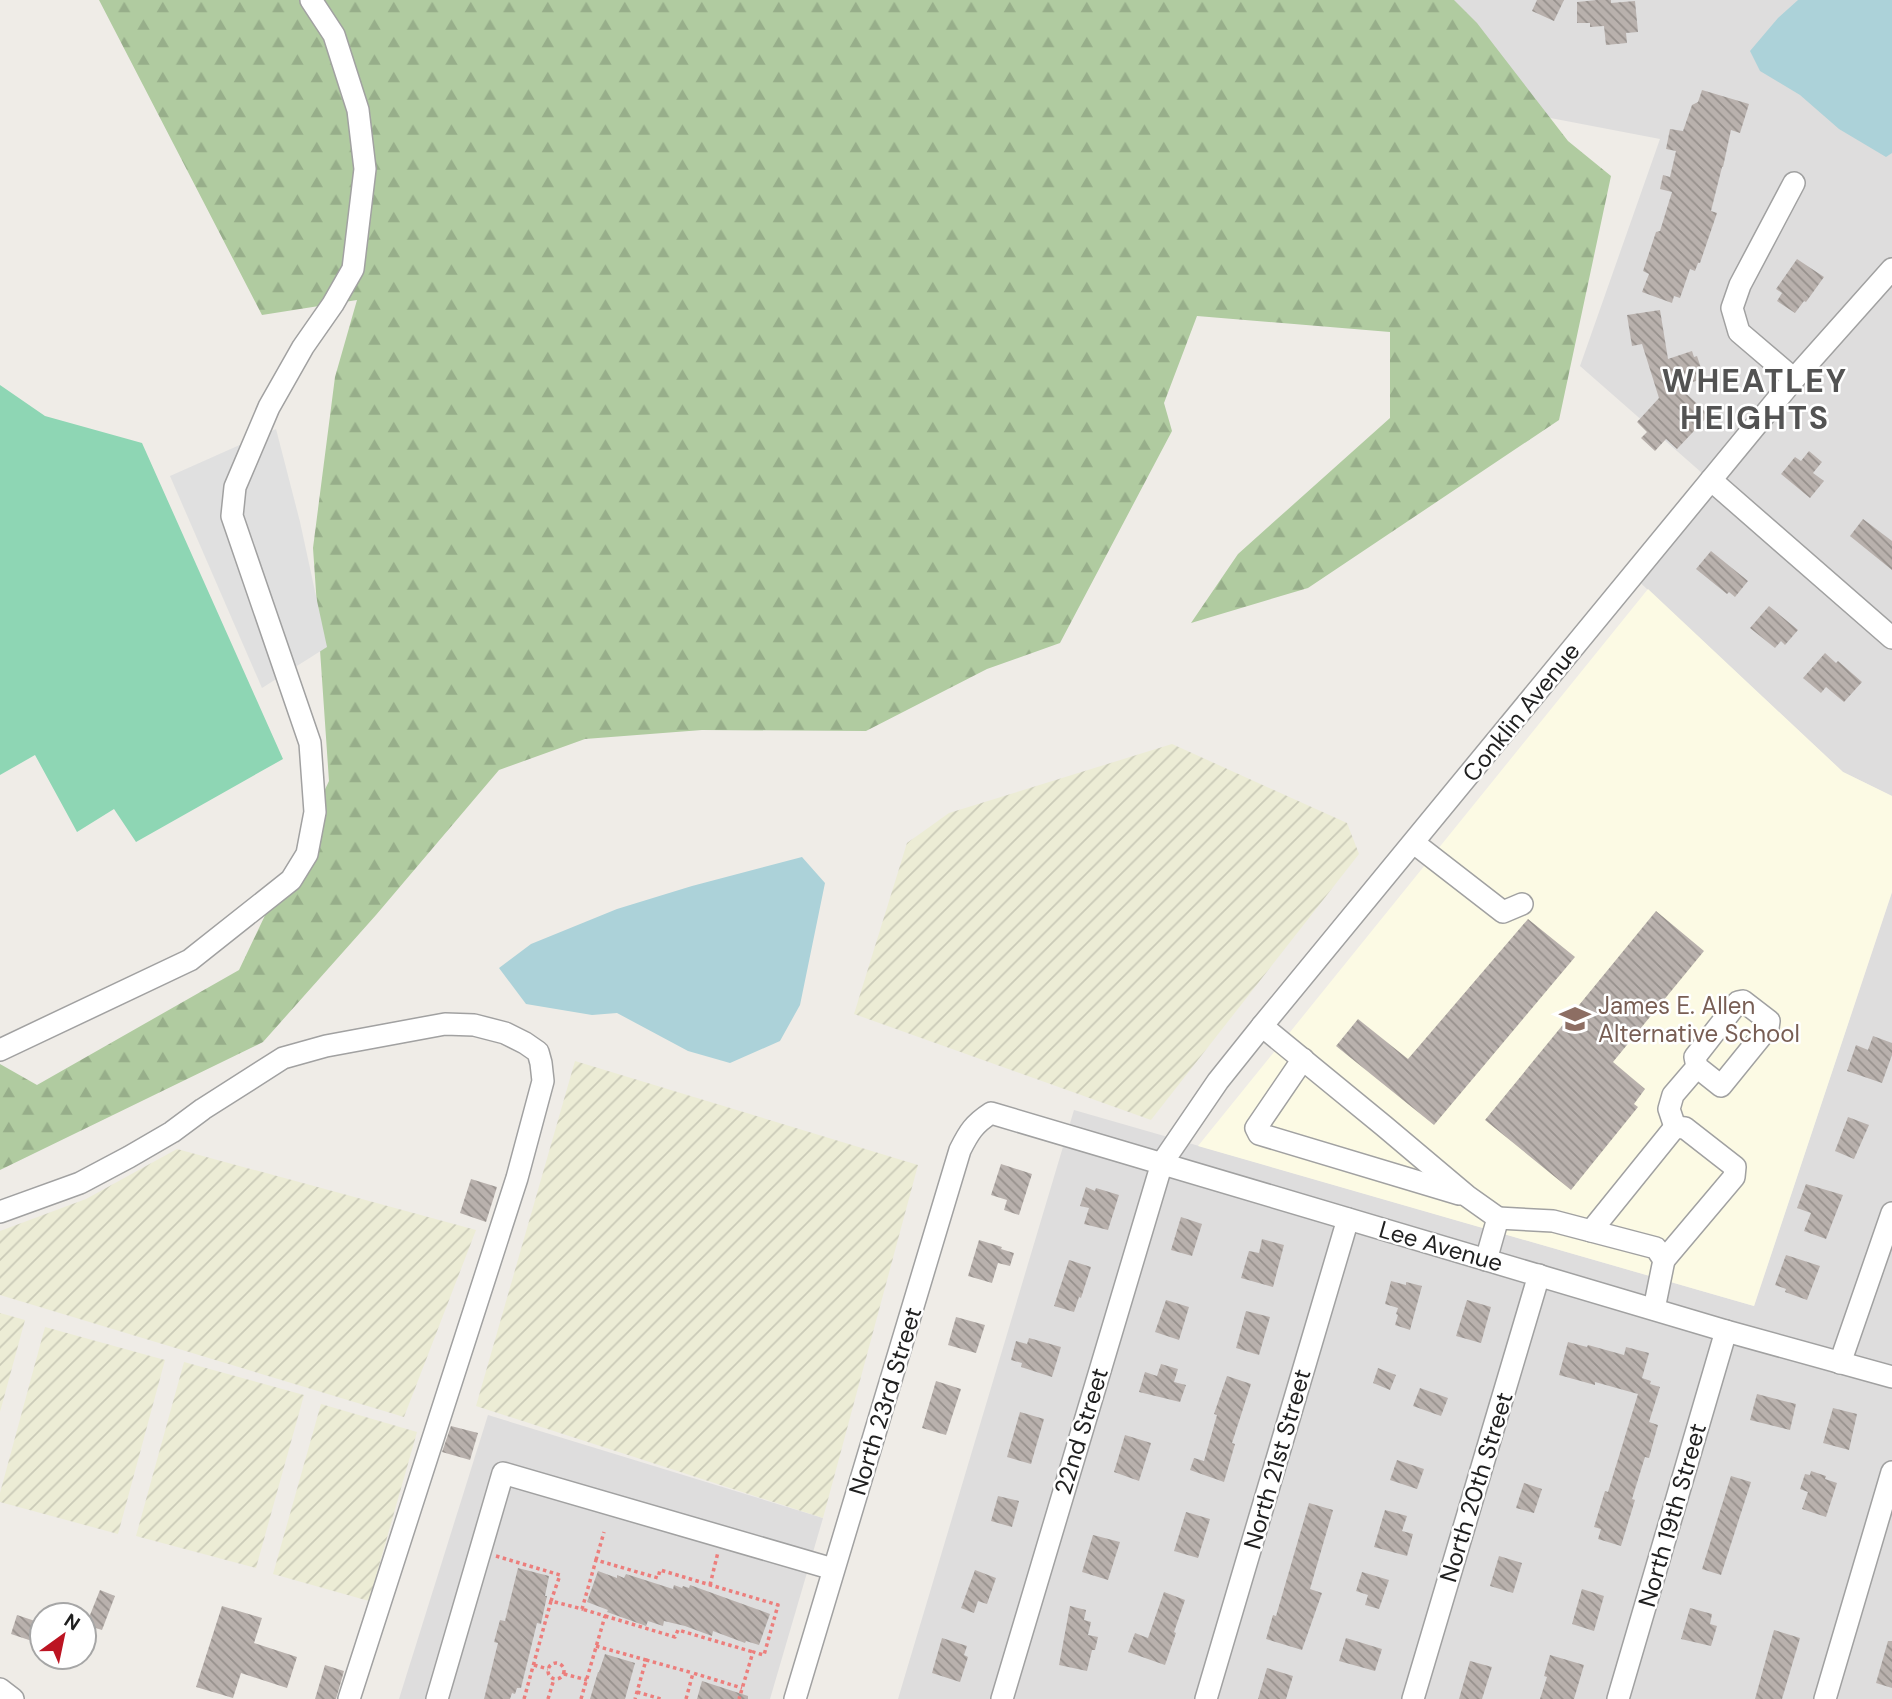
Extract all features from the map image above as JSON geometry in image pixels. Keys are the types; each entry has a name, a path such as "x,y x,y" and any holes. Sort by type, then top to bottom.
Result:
{"street":[{"path":"0,1050 190,960 291,880 307,854 315,811 310,743 232,516 235,487 270,407 303,347 353,269 365,169 358,110 334,34 311,0"},
{"path":"1794,183 1741,285 1732,308 1739,332 1794,379"},
{"name":"Conklin Avenue","path":"1162,1163 1218,1081 1262,1026 1794,379 1892,269"},
{"path":"1710,480 1892,638"},
{"path":"1414,843 1503,912 1522,904"},
{"path":"0,1212 80,1183 129,1157 172,1132 214,1101 283,1058 326,1046 445,1024 474,1025 505,1033 537,1052 543,1082 517,1178 349,1699"},
{"path":"1262,1026 1466,1196 1498,1218 1553,1221 1656,1248 1664,1260"},
{"path":"1303,1059 1256,1128 1259,1135 1466,1196"},
{"path":"1675,1127 1669,1109 1673,1095 1697,1067"},
{"name":"Lee Avenue","path":"990,1113 1726,1331 1892,1377"},
{"name":"North 23rd Street","path":"795,1699 960,1150 976,1122 990,1113"},
{"path":"1591,1231 1675,1127"},
{"path":"1654,1309 1664,1260 1734,1177 1735,1167 1685,1128 1675,1127"},
{"name":"22nd Street","path":"1002,1699 1162,1163"},
{"path":"1840,1363 1892,1213"},
{"path":"1486,1260 1498,1218"},
{"name":"North 21st Street","path":"1206,1699 1348,1219"},
{"name":"North 20th Street","path":"1413,1699 1539,1275"},
{"name":"North 19th Street","path":"1618,1699 1726,1331"},
{"path":"1825,1699 1892,1472"},
{"path":"437,1699 503,1473 833,1569"},
{"path":"0,1689 13,1699"}],"path":[{"path":"582,1609 604,1532"},
{"path":"709,1585 722,1537"},
{"path":"480,1552 560,1575 524,1699"},
{"path":"551,1601 675,1637 678,1630 764,1655 778,1605 660,1570 658,1578 596,1560"},
{"path":"581,1699 605,1616"},
{"path":"596,1646 742,1688"},
{"path":"739,1699 753,1652"},
{"path":"635,1699 646,1660"},
{"path":"552,1664 560,1664 564,1668 564,1674 559,1679 554,1679 548,1669 552,1664"},
{"path":"534,1665 548,1669"},
{"path":"686,1699 693,1673"},
{"path":"564,1674 587,1680"},
{"path":"548,1699 554,1679"},
{"path":"637,1692 660,1699"}],"shaded area":[{"path":"1424,0 1892,0 1892,796 1843,772 1632,575 1710,480 1580,366 1660,139 1540,116"},
{"path":"276,429 300,522 327,647 262,688 170,476"},
{"name":"James E. Allen Alternative School","path":"1648,589 1843,772 1892,796 1892,892 1754,1306 1198,1146"},
{"path":"1892,892 1892,1699 898,1699 1074,1110 1754,1306"},
{"path":"488,1415 823,1518 770,1699 399,1699"}],"green space":[{"path":"99,0 1454,0 1477,23 1568,141 1611,176 1559,420 1308,588 1191,623 1238,554 1390,418 1390,332 1197,316 1164,403 1172,431 1060,643 987,669 866,731 702,730 585,739 499,770 376,915 263,1042 0,1170 0,1064 37,1085 239,970 329,781 313,548 335,377 357,300 262,315"},
{"path":"0,385 45,416 142,443 283,759 136,842 114,809 77,832 35,755 0,775"},
{"path":"1172,744 1347,823 1359,854 1151,1120 854,1014 907,843 949,813"},
{"path":"575,1061 918,1165 823,1518 476,1406"},
{"path":"177,1149 476,1230 404,1417 0,1295 0,1231 86,1199"},
{"path":"0,1313 25,1320 0,1412"},
{"path":"45,1327 165,1360 118,1534 0,1502 0,1493"},
{"path":"184,1362 304,1395 256,1568 136,1536"},
{"path":"321,1404 417,1432 369,1601 273,1574"}],"water":[{"path":"1798,0 1892,0 1892,153 1886,157 1839,129 1800,95 1760,71 1750,51 1778,18"},
{"path":"802,857 825,883 800,1005 780,1041 730,1063 688,1051 617,1013 592,1015 526,1004 499,968 531,944 617,909"}],"building":[{"path":"1537,0 1564,0 1554,21 1532,11"},
{"path":"1611,0 1611,3 1635,1 1638,32 1626,33 1627,43 1606,45 1604,26 1590,27 1590,23 1577,23 1577,2"},
{"path":"1702,90 1749,104 1740,133 1731,130 1711,211 1717,213 1700,263 1695,271 1690,269 1680,298 1674,296 1672,303 1642,292 1649,274 1643,271 1656,232 1660,231 1672,192 1660,189 1663,175 1670,177 1676,151 1666,149 1670,129 1683,131 1692,105 1698,102"},
{"path":"1797,259 1824,277 1795,313 1777,301 1782,293 1776,289"},
{"path":"1660,310 1668,359 1692,351 1694,357 1697,356 1702,371 1703,379 1678,386 1709,415 1677,449 1666,439 1655,451 1641,438 1647,432 1637,422 1659,398 1642,344 1632,346 1627,315"},
{"path":"1809,451 1822,462 1813,473 1824,481 1810,498 1781,474 1795,457 1801,461"},
{"path":"1863,519 1892,541 1892,570 1850,536"},
{"path":"1711,551 1748,581 1735,597 1729,592 1727,594 1696,569"},
{"path":"1769,606 1798,630 1785,645 1781,641 1775,648 1750,628"},
{"path":"1825,653 1862,682 1844,702 1826,687 1821,693 1803,678"},
{"path":"1656,911 1704,951 1613,1062 1645,1089 1634,1104 1638,1107 1571,1190 1485,1120"},
{"path":"1528,919 1575,957 1434,1125 1336,1046 1358,1019 1408,1059"},
{"path":"1873,1036 1892,1043 1892,1055 1882,1083 1847,1071 1856,1045 1868,1050"},
{"path":"1848,1117 1869,1125 1854,1159 1835,1151"},
{"path":"1001,1164 1032,1174 1019,1215 1004,1210 1007,1200 991,1195"},
{"path":"471,1179 497,1187 486,1222 460,1213"},
{"path":"1806,1184 1843,1195 1826,1239 1804,1231 1811,1213 1797,1208"},
{"path":"1086,1187 1119,1195 1108,1230 1084,1224 1089,1208 1080,1206"},
{"path":"1181,1217 1202,1224 1192,1256 1171,1250"},
{"path":"1262,1239 1284,1245 1273,1287 1241,1278 1249,1251 1259,1253"},
{"path":"979,1240 1014,1253 1010,1266 998,1263 992,1283 968,1276"},
{"path":"1786,1255 1820,1266 1807,1300 1775,1285"},
{"path":"1069,1260 1091,1267 1074,1312 1054,1306"},
{"path":"1391,1281 1422,1286 1410,1330 1395,1325 1398,1308 1385,1304"},
{"path":"1166,1300 1189,1307 1179,1340 1155,1332"},
{"path":"1467,1300 1491,1307 1481,1343 1456,1336"},
{"path":"1246,1311 1270,1317 1259,1355 1236,1348"},
{"path":"956,1317 985,1325 976,1353 948,1345"},
{"path":"1029,1338 1061,1347 1052,1377 1021,1367 1022,1363 1011,1360 1016,1341 1027,1344"},
{"path":"1568,1342 1624,1355 1626,1347 1649,1353 1642,1378 1660,1387 1649,1422 1658,1425 1649,1458 1645,1457 1632,1499 1635,1500 1621,1546 1598,1539 1601,1529 1594,1527 1605,1491 1608,1492 1638,1394 1559,1375"},
{"path":"1161,1364 1178,1369 1174,1382 1186,1385 1180,1402 1139,1392 1145,1372 1157,1376"},
{"path":"1378,1368 1396,1375 1390,1390 1373,1383"},
{"path":"1227,1376 1251,1384 1232,1443 1235,1444 1224,1482 1190,1470 1194,1458 1204,1461 1217,1415 1214,1414"},
{"path":"936,1381 961,1389 946,1435 922,1428"},
{"path":"1420,1388 1448,1398 1441,1416 1413,1406"},
{"path":"1757,1394 1796,1404 1790,1430 1750,1420"},
{"path":"1833,1408 1857,1414 1849,1450 1823,1443"},
{"path":"1020,1412 1044,1419 1031,1464 1007,1457"},
{"path":"451,1426 478,1433 470,1460 442,1452"},
{"path":"1125,1435 1151,1443 1139,1481 1114,1472"},
{"path":"1397,1460 1424,1469 1417,1489 1390,1480"},
{"path":"1811,1471 1837,1483 1826,1517 1802,1509 1808,1492 1800,1489 1805,1474 1810,1475"},
{"path":"1731,1476 1751,1482 1721,1575 1702,1569"},
{"path":"1524,1483 1542,1489 1534,1513 1516,1508"},
{"path":"998,1496 1019,1501 1012,1527 991,1521"},
{"path":"1309,1503 1333,1510 1310,1589 1322,1593 1302,1650 1266,1639 1273,1615 1276,1616"},
{"path":"1385,1510 1407,1516 1402,1531 1413,1534 1407,1556 1374,1547"},
{"path":"1186,1512 1210,1519 1198,1558 1174,1551"},
{"path":"1093,1535 1120,1542 1108,1580 1082,1572"},
{"path":"1499,1556 1522,1563 1513,1593 1490,1586"},
{"path":"518,1568 549,1576 541,1624 537,1623 521,1688 517,1688 515,1694 512,1693 510,1699 484,1699 498,1643 494,1642 500,1620 505,1621"},
{"path":"975,1570 996,1578 987,1604 978,1601 974,1613 961,1608"},
{"path":"598,1571 617,1578 617,1575 624,1578 626,1574 673,1589 674,1585 689,1588 690,1585 770,1614 759,1645 746,1641 745,1643 713,1631 712,1636 664,1621 663,1626 648,1621 646,1626 587,1602"},
{"path":"1362,1572 1389,1580 1379,1609 1365,1605 1368,1595 1356,1591"},
{"path":"1582,1589 1604,1596 1594,1631 1572,1624"},
{"path":"100,1590 115,1596 102,1630 98,1629 98,1601 96,1601"},
{"path":"1164,1592 1185,1600 1165,1665 1128,1652 1135,1633 1148,1638"},
{"path":"222,1606 262,1618 254,1643 297,1657 287,1688 241,1673 233,1698 196,1687"},
{"path":"1070,1606 1086,1610 1084,1620 1091,1622 1088,1635 1098,1637 1087,1671 1059,1665"},
{"path":"1690,1608 1712,1614 1710,1624 1717,1626 1711,1646 1681,1639"},
{"path":"17,1615 28,1619 28,1640 11,1634"},
{"path":"1774,1630 1800,1638 1782,1699 1755,1699"},
{"path":"942,1638 967,1646 964,1655 968,1657 960,1682 932,1673"},
{"path":"1346,1638 1382,1649 1375,1671 1339,1661"},
{"path":"1888,1641 1892,1641 1892,1688 1876,1683"},
{"path":"605,1654 635,1663 625,1699 590,1699"},
{"path":"1550,1655 1584,1665 1574,1699 1540,1699"},
{"path":"1470,1661 1492,1667 1482,1699 1459,1699"},
{"path":"325,1665 344,1671 336,1699 315,1699"},
{"path":"1267,1668 1293,1676 1286,1699 1258,1699"},
{"path":"702,1681 748,1696 748,1699 697,1699"}],"place":[{"name":"James E. Allen Alternative School","path":"1575,1019"}],"district":[{"name":"WHEATLEY HEIGHTS","path":"1755,400"}]}
